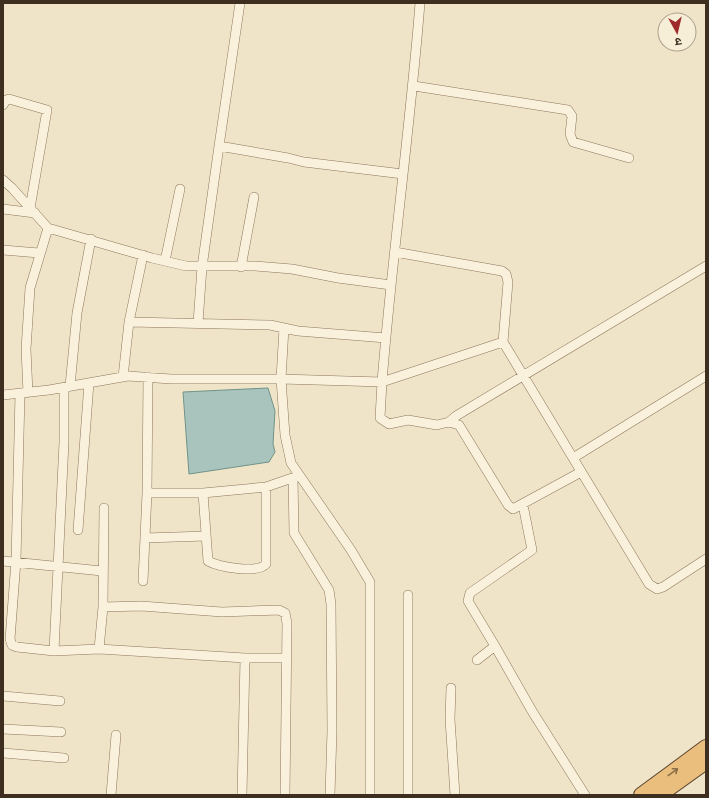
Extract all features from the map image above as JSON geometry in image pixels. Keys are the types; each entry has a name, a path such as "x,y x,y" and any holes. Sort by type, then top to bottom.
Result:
{"highway":[{"path":"642,795 706,747"},
{"path":"660,795 706,762"}],"street":[{"path":"198,324 202,266 240,3"},
{"path":"420,3 414,86 391,285 380,418 389,424 408,420 437,425 449,422 456,416 706,266"},
{"path":"414,86 568,110 572,116 570,134 573,142 577,145 629,158"},
{"path":"3,105 6,100 9,99 47,110 32,210"},
{"path":"219,146 304,162 403,174"},
{"path":"3,180 48,228 165,261 186,266 292,269 338,278 391,285"},
{"path":"165,261 180,189"},
{"path":"241,267 254,197"},
{"path":"3,209 32,210"},
{"path":"48,228 30,288 16,561 10,639 12,645 17,647 54,650 99,649 244,658 286,658"},
{"path":"54,650 67,387 77,313 91,239"},
{"path":"3,250 39,254"},
{"path":"395,252 502,271 506,274 508,282 503,342 649,584 657,588 663,587 706,559"},
{"path":"123,377 129,322 143,255"},
{"path":"129,322 270,325 298,331 386,338"},
{"path":"284,328 280,379 284,435 296,477 351,550 370,582 370,795"},
{"path":"3,395 67,387 123,377 382,382 503,342"},
{"path":"573,458 706,376"},
{"path":"143,581 147,493 148,377"},
{"path":"78,530 89,383"},
{"path":"449,422 459,425 508,505 513,509 523,505 581,472"},
{"path":"147,493 203,493 266,487 296,477"},
{"path":"296,477 294,533 329,590 332,604 332,731 330,795"},
{"path":"203,493 208,561 235,568 256,569 262,568 266,564 266,487"},
{"path":"523,505 532,550 470,593 468,601 532,711 585,795"},
{"path":"99,649 103,607 102,571 104,508"},
{"path":"145,538 206,536"},
{"path":"3,561 58,565 102,571"},
{"path":"408,595 408,795"},
{"path":"103,607 142,606 222,612 279,610 284,613 286,616 285,795"},
{"path":"477,660 495,646"},
{"path":"242,795 244,658"},
{"path":"451,688 450,719 455,795"},
{"path":"3,696 60,700"},
{"path":"3,728 61,732"},
{"path":"111,795 116,735"},
{"path":"3,753 64,758"}],"water":[{"path":"268,388 275,411 273,444 275,452 269,462 189,474 183,392"}]}
